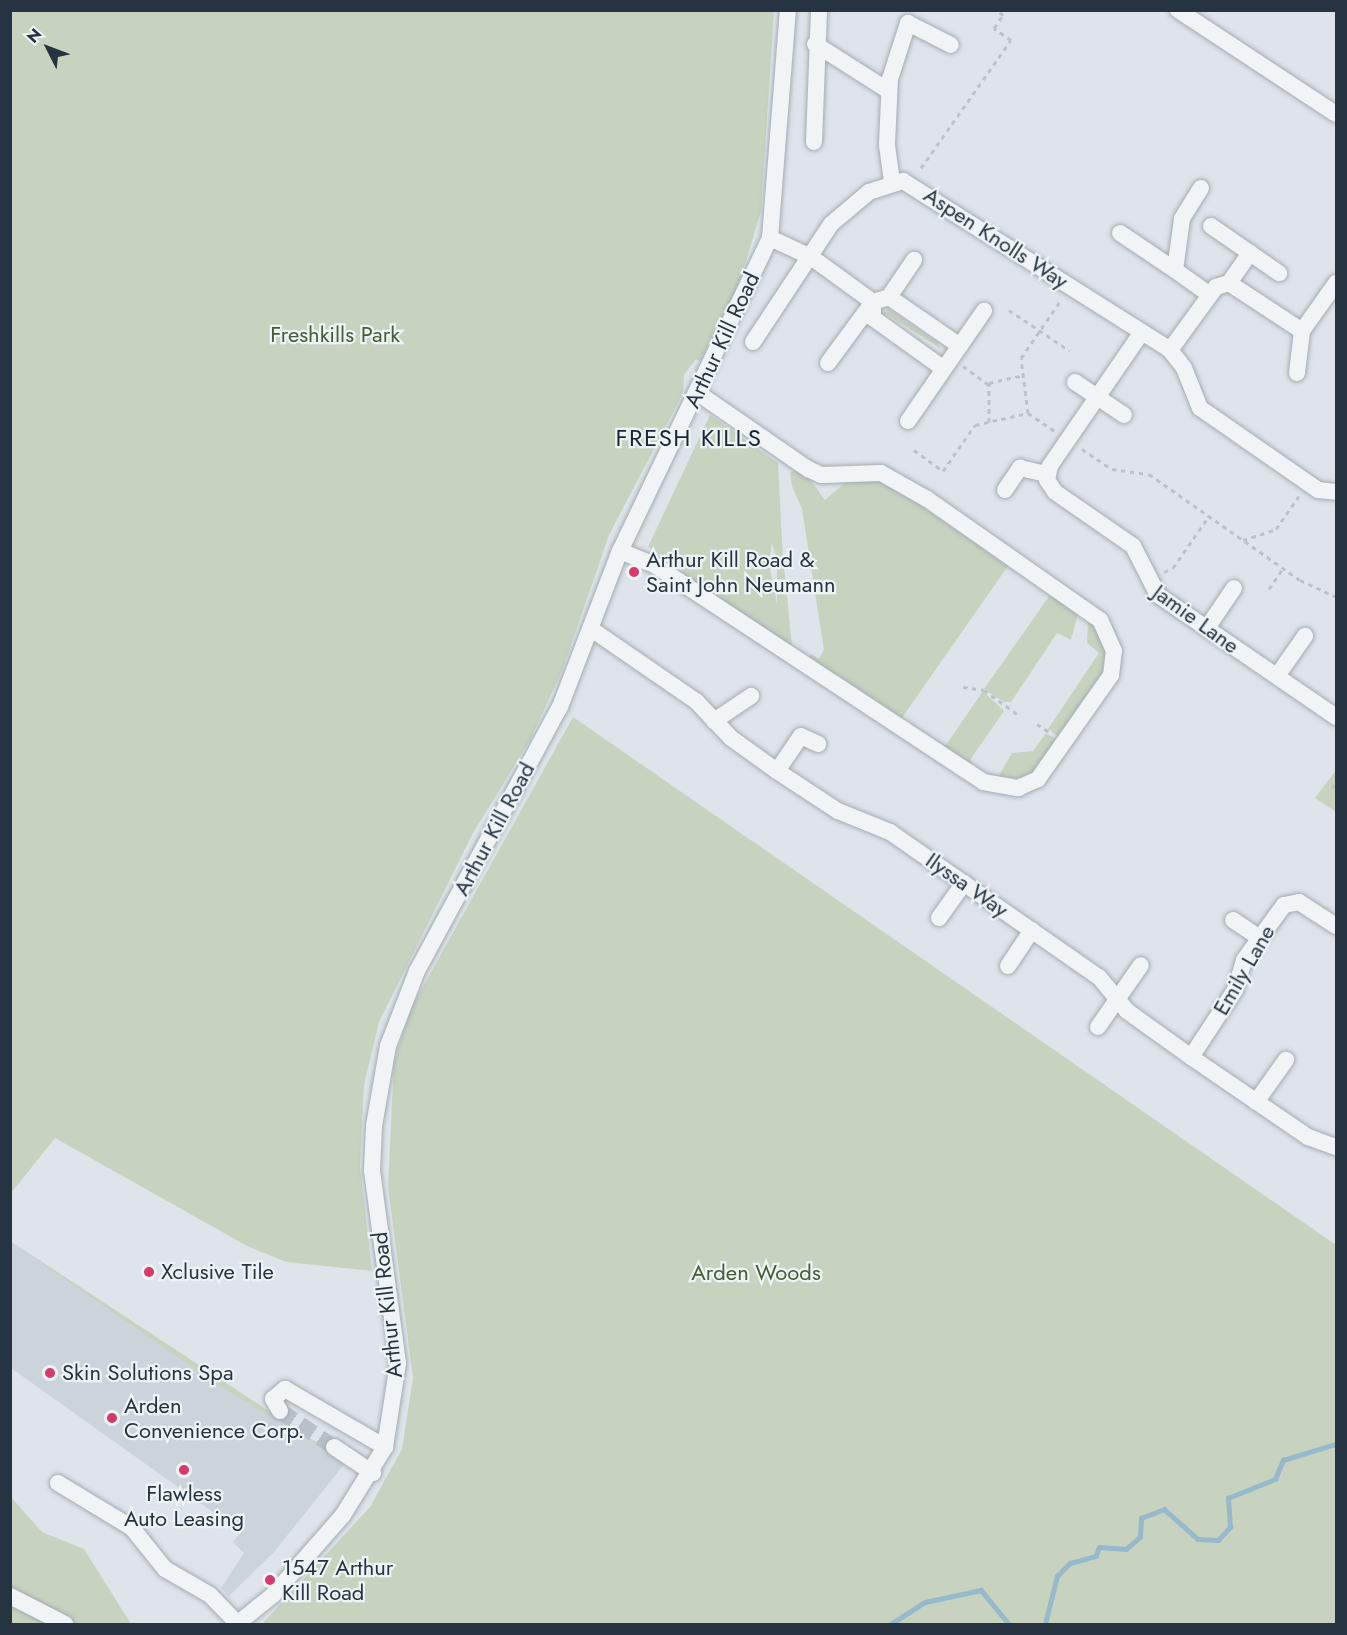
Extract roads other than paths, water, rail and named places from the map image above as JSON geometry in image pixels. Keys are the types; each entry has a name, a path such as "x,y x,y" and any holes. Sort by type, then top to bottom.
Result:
{"street":[{"name":"Arthur Kill Road","path":"237,1624 303,1562 373,1473 385,1447 398,1363 372,1170 378,1095 388,1046 417,971 560,707 594,631 620,551 698,393 770,238 788,10"},
{"path":"814,142 815,44 819,10"},
{"path":"1182,12 1336,114"},
{"path":"753,342 844,210 892,181 889,92 908,23 951,45"},
{"path":"815,44 889,92"},
{"name":"Aspen Knolls Way","path":"892,181 926,191 1170,350 1184,368 1200,408 1318,490 1336,492"},
{"path":"1175,270 1182,219 1201,188"},
{"path":"1211,226 1279,273"},
{"path":"1120,233 1210,295"},
{"path":"770,238 811,256 873,302"},
{"path":"1170,350 1210,295 1229,283 1250,253"},
{"path":"828,363 873,302 889,297 914,260"},
{"path":"1229,283 1302,331"},
{"path":"1297,373 1302,331 1336,283"},
{"path":"889,297 960,346"},
{"path":"873,302 873,318 951,366"},
{"path":"908,421 951,366 960,346 984,311"},
{"path":"1005,490 1020,468 1047,474 1142,332"},
{"path":"1075,382 1124,415"},
{"path":"620,551 653,564 983,782 1018,788 1038,779 1111,675 1114,651 1100,620 927,499 881,473 821,475 808,469 698,393"},
{"name":"Jamie Lane","path":"1047,474 1056,492 1132,546 1158,594 1336,717"},
{"path":"1207,628 1234,588"},
{"name":"Ilyssa Way","path":"594,631 696,701 714,721 777,771 838,812 890,832 1099,977 1117,999 1191,1057 1308,1137 1336,1147"},
{"path":"1276,676 1305,636"},
{"path":"714,721 751,696"},
{"path":"777,771 801,736 818,744"},
{"path":"939,918 964,883"},
{"name":"Emily Lane","path":"1191,1057 1235,990 1244,960 1290,902 1336,926"},
{"path":"1233,920 1260,938"},
{"path":"1008,966 1032,930"},
{"path":"1098,1027 1141,965"},
{"path":"1257,1102 1286,1060"},
{"path":"280,1411 273,1399 280,1390 289,1391 385,1447"},
{"path":"334,1447 373,1473"},
{"path":"58,1483 132,1528 165,1569 210,1595 237,1624"},
{"path":"10,1596 64,1624"}],"waterway":[{"path":"1045,1624 1057,1576 1070,1563 1096,1556 1099,1547 1126,1549 1140,1537 1141,1518 1164,1509 1198,1539 1218,1540 1230,1527 1228,1498 1275,1479 1283,1460 1336,1444"},
{"path":"891,1624 925,1602 981,1590 1009,1624"}],"tunnel":[{"path":"280,1411 334,1447"}],"place":[{"name":"Arthur Kill Road & Saint John Neumann","path":"634,572"},
{"name":"Xclusive Tile","path":"149,1272"},
{"name":"Skin Solutions Spa","path":"50,1373"},
{"name":"Arden Convenience Corp.","path":"112,1418"},
{"name":"Flawless Auto Leasing","path":"184,1470"},
{"name":"1547 Arthur Kill Road","path":"270,1580"}],"district":[{"name":"FRESH KILLS","path":"689,438"}],"park label":[{"name":"Freshkills Park","path":"335,335"},
{"name":"Arden Woods","path":"756,1273"}]}
